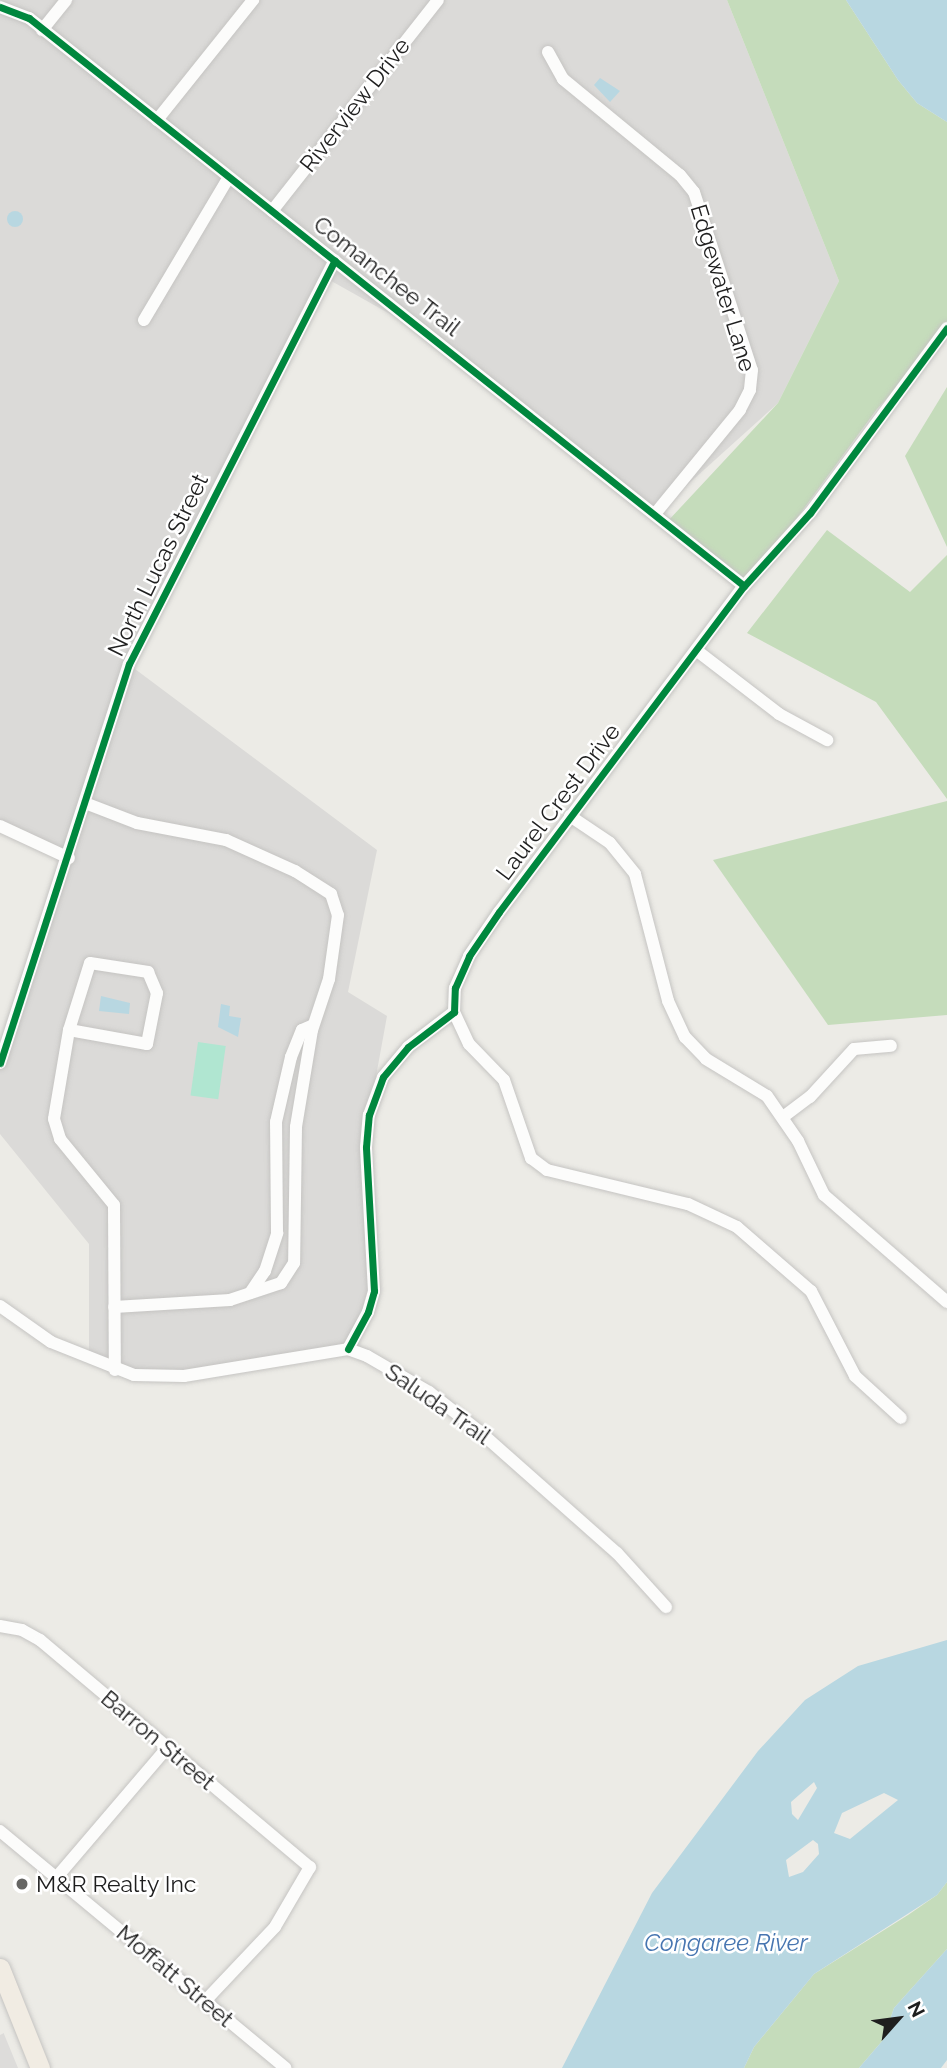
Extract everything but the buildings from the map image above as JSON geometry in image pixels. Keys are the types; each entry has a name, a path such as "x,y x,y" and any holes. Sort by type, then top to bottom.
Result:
{"main road":[{"path":"0,1969 40,2068"}],"street":[{"path":"42,30 66,0"},
{"path":"157,120 253,0"},
{"name":"Riverview Drive","path":"272,211 438,0"},
{"name":"Comanchee Trail","path":"0,7 20,13 42,30 744,586"},
{"name":"Edgewater Lane","path":"548,52 563,79 688,183 752,370 750,390 740,410 655,514"},
{"path":"144,320 229,177"},
{"name":"North Lucas Street","path":"0,1063 69,858 129,664 335,260"},
{"name":"Laurel Crest Drive","path":"454,1012 455,988 469,956 570,816 744,586 810,513 947,328"},
{"path":"696,650 779,714 827,740"},
{"path":"85,803 137,824 226,841 324,887 337,904 338,936 327,989 313,1025 296,1138 294,1264 281,1283 217,1302 114,1307"},
{"path":"570,816 610,843 635,874 668,1001 685,1038 706,1059 759,1090 783,1117 824,1195 947,1302"},
{"path":"0,826 69,858"},
{"path":"69,1030 147,1044 157,993 148,972 90,963 69,1030 54,1108 55,1130 114,1205 115,1370"},
{"path":"0,1306 51,1342 115,1370 174,1377 348,1349 368,1312 374,1291 366,1147 377,1090 408,1047 454,1012 469,1044 504,1080 531,1158 547,1170 688,1204 737,1227 811,1291 855,1376 901,1418"},
{"path":"250,1293 265,1271 277,1233 276,1122 291,1057 302,1030 313,1025"},
{"path":"783,1117 810,1097 854,1049 891,1046"},
{"name":"Saluda Trail","path":"348,1349 404,1376 479,1431 617,1553 666,1607"},
{"name":"Barron Street","path":"0,1626 22,1630 40,1640 310,1867 275,1927 205,2000"},
{"path":"56,1878 167,1748"},
{"name":"Moffatt Street","path":"0,1831 285,2068"}],"shaded area":[{"path":"0,0 727,0 839,281 778,403 655,514 438,341 326,278 131,666 377,850 348,992 387,1016 369,1115 374,1291 348,1349 164,1378 89,1360 89,1244 0,1134 0,1063 68,858 0,826"},
{"path":"4,2033 18,2068 0,2068 0,2035"}],"green space":[{"path":"727,0 846,0 898,80 917,103 947,122 947,333 877,409 744,590 667,522 778,403 839,281"},
{"path":"947,387 947,547 905,456"},
{"path":"827,530 910,592 947,555 947,799 876,702 747,633"},
{"path":"947,801 947,1015 828,1025 713,860"},
{"path":"198,1042 226,1046 218,1099 190,1095"},
{"path":"947,1882 947,1949 894,2008 883,2040 859,2068 744,2068 754,2047 814,1974 937,1895"}],"water":[{"path":"846,0 947,0 947,122 917,103 898,80"},
{"path":"600,78 620,91 610,102 594,85"},
{"path":"15,211 21,213 21,225 15,227 9,225 7,219 9,213"},
{"path":"101,996 130,1003 129,1014 99,1011"},
{"path":"221,1004 230,1006 229,1016 241,1018 238,1037 218,1027"},
{"name":"Congaree River","path":"947,1640 947,1882 937,1895 814,1974 754,2047 744,2068 562,2068 652,1893 758,1751 805,1700 858,1666","holes":["814,1782 817,1788 798,1820 792,1814 791,1802","884,1793 898,1800 850,1839 834,1833 842,1813","813,1840 818,1844 819,1854 803,1872 789,1877 786,1860"]},
{"path":"947,1949 947,2060 941,2068 859,2068 883,2040 894,2008"}],"cycle path":[{"path":"0,7 29,18 744,586"},
{"path":"0,1063 129,664 335,260"},
{"path":"348,1349 368,1312 374,1291 366,1147 369,1115 383,1077 408,1047 454,1012 455,988 469,956 499,912 744,586 810,513 947,328"}],"place":[{"name":"M&R Realty Inc","path":"22,1884"}]}
